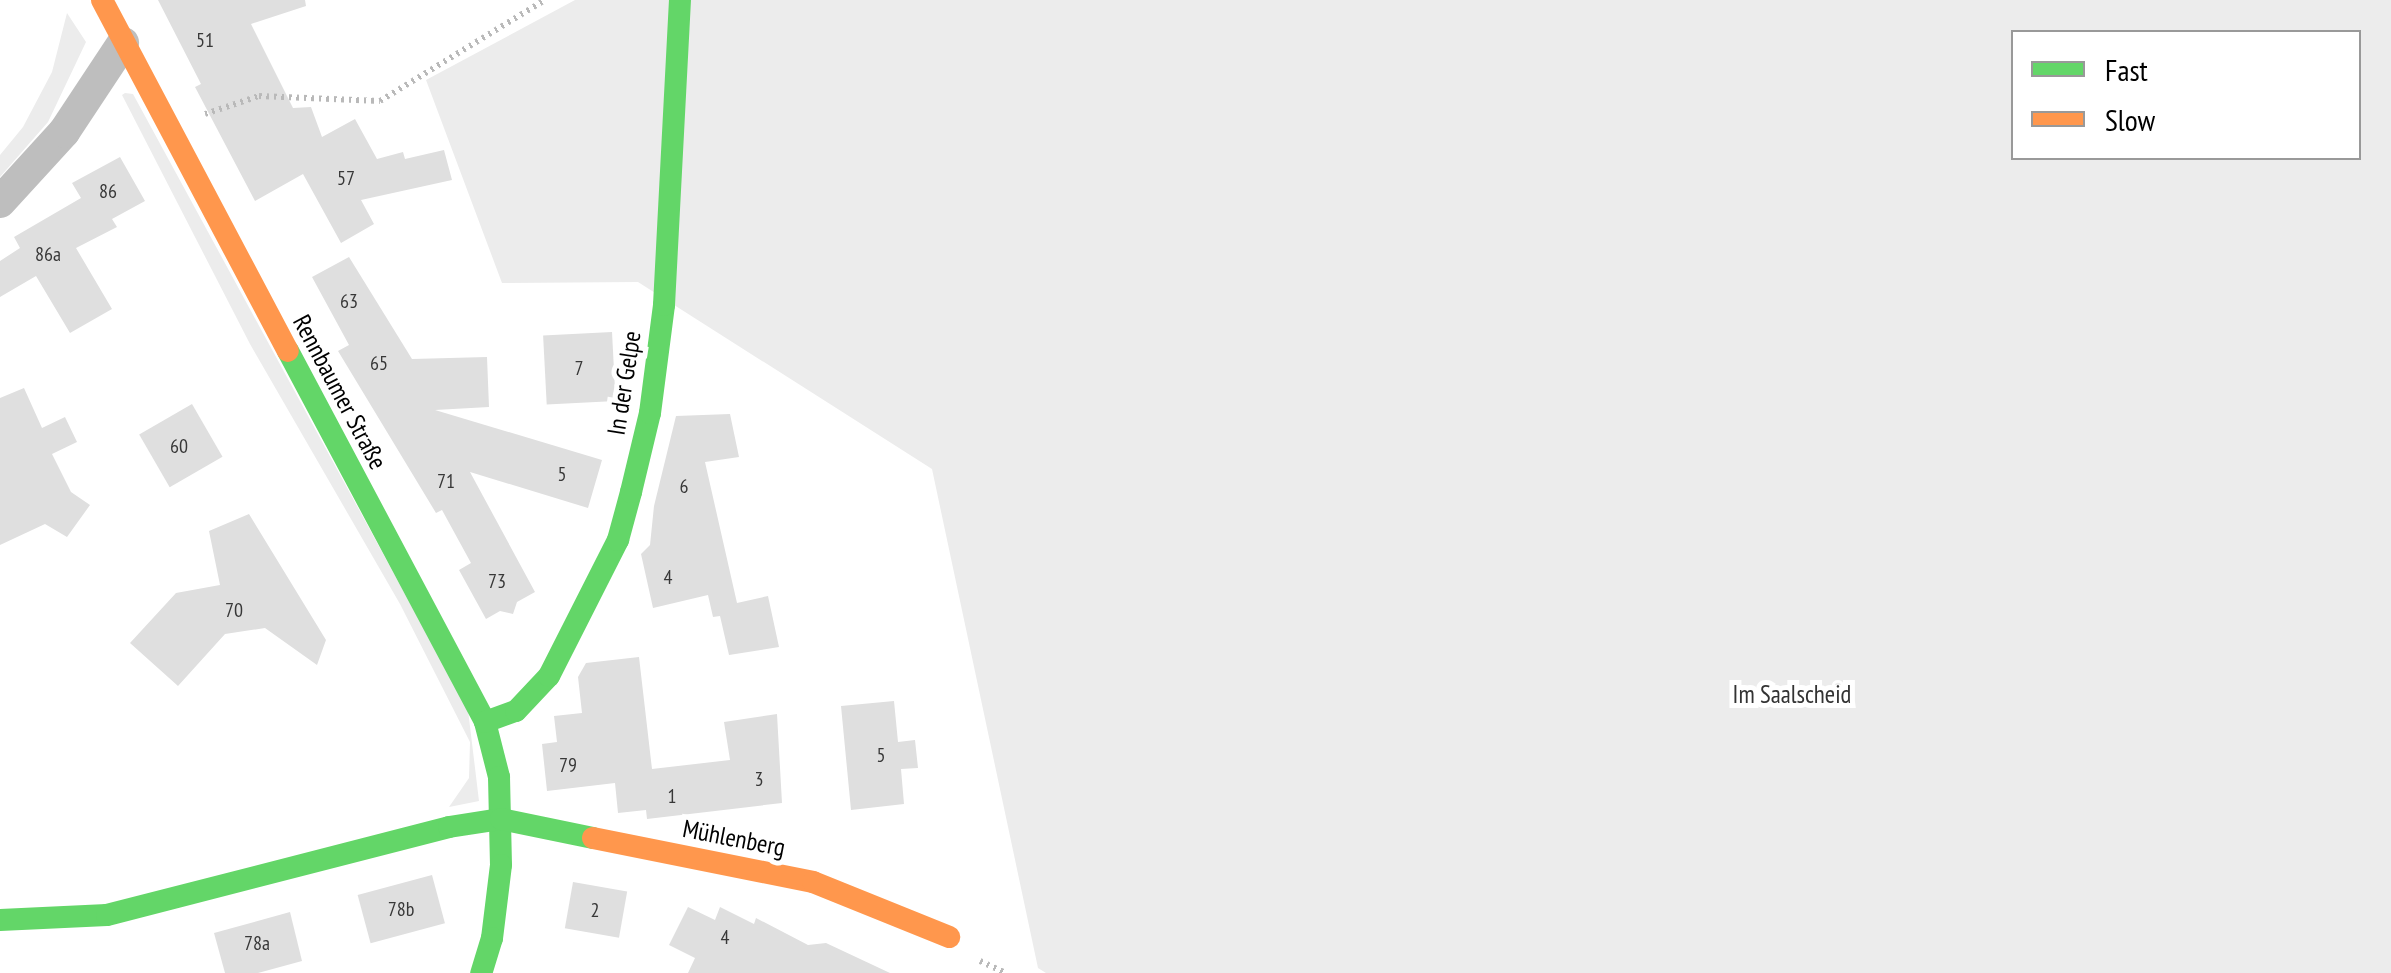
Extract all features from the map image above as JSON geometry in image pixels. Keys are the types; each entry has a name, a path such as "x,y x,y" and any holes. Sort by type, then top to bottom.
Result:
{"street":[{"name":"Rennbaumer Straße","path":"102,0 485,722 499,777 500,819 497,902 481,973"},
{"name":"In der Gelpe","path":"485,722 516,711 549,676 618,540 631,492 650,413 664,305 680,0"},
{"path":"0,202 64,132 123,43"},
{"path":"0,920 107,915 449,827 500,819"},
{"name":"Mühlenberg","path":"500,819 813,882 949,936"}],"path":[{"path":"166,127 259,96 380,102 545,0"}],"green space":[{"name":"Im Saalscheid","path":"575,0 2391,0 2391,973 1046,973 1038,968 932,469 638,282 502,283 426,80"},
{"path":"67,13 86,42 48,122 0,177 0,155 23,127 52,72"},
{"path":"133,94 468,710 479,801 449,807 469,778 470,742 400,604 250,344 122,95"}],"building":[{"path":"158,0 305,0 306,6 251,24 293,108 311,107 322,137 355,119 377,159 403,152 405,159 444,150 452,180 361,200 374,224 341,243 303,174 255,201 195,87 201,84"},
{"path":"120,157 145,201 112,219 117,227 76,248 112,309 70,333 36,276 0,297 0,261 20,248 14,237 81,198 72,183"},
{"path":"349,257 412,359 487,357 489,407 435,410 602,460 588,508 470,472 535,592 517,602 513,614 500,611 486,619 459,570 471,563 442,510 436,513 338,351 349,345 312,277"},
{"path":"612,332 616,401 547,405 543,336"},
{"path":"24,388 42,428 65,417 77,442 52,454 71,492 90,505 67,537 45,524 0,545 0,398"},
{"path":"192,404 223,457 170,487 139,434"},
{"path":"730,414 739,457 705,462 737,603 768,596 779,647 729,655 720,616 713,617 708,595 653,608 641,554 650,545 654,506 676,416"},
{"path":"249,514 326,640 317,665 265,628 225,634 178,686 130,643 176,593 220,585 209,531"},
{"path":"639,657 652,769 730,760 724,722 777,714 782,803 647,819 646,810 618,813 615,783 547,791 542,744 557,742 554,716 582,713 578,677 586,663"},
{"path":"894,701 898,742 915,740 918,768 901,769 904,804 851,810 841,706"},
{"path":"432,875 445,923 371,943 358,895"},
{"path":"573,882 627,892 619,938 565,928"},
{"path":"688,907 715,920 720,907 754,924 756,918 808,945 826,943 890,973 688,973 695,958 669,945"},
{"path":"290,912 302,961 258,973 225,973 214,933"}],"traffic: fast":[{"path":"485,722 516,711 549,676 618,540 631,492 650,413 664,305 680,0"},
{"path":"288,351 485,722 499,777 501,865 492,938 481,973"},
{"path":"0,920 107,915 449,827 501,819 593,838"}],"traffic: slow":[{"path":"102,0 288,351"},
{"path":"593,838 813,882 949,937"}]}
